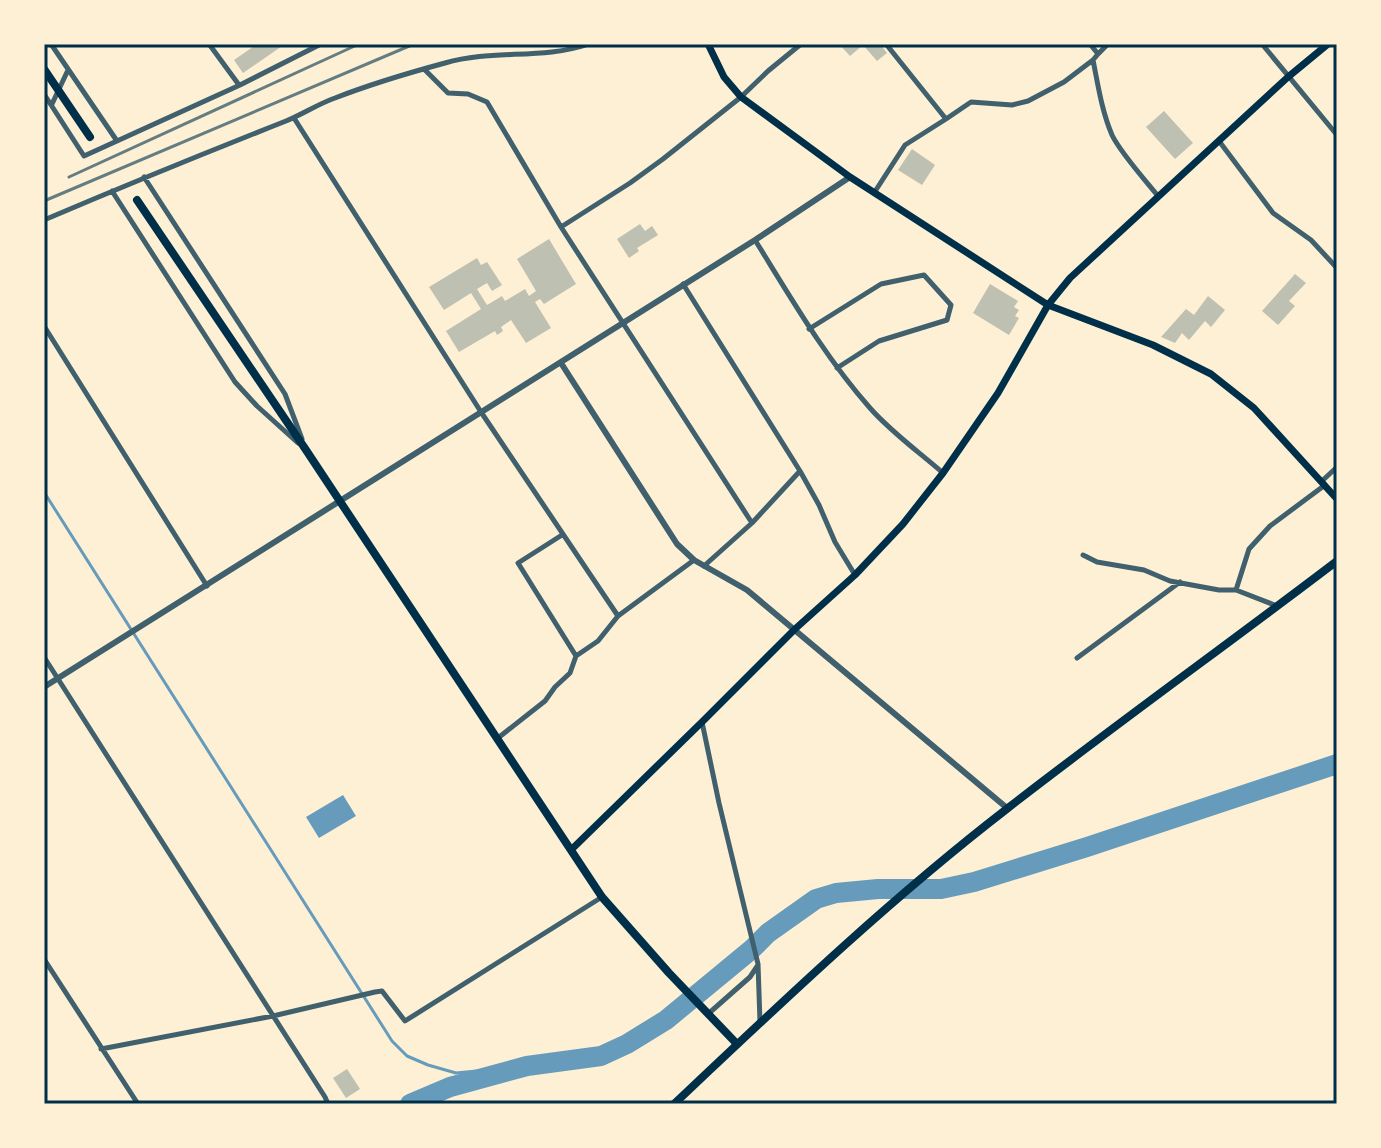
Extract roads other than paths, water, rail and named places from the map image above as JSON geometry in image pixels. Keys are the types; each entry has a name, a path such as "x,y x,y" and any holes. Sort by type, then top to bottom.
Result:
{"main road":[{"path":"708,44 724,77 741,97 874,193 1048,305 1153,345 1211,374 1254,408 1337,499"},
{"path":"572,849 795,629 855,575 903,524 943,473 998,393 1048,305 1070,278 1288,77 1328,44"},
{"path":"44,69 90,137"},
{"path":"137,200 602,897 737,1044"},
{"path":"674,1104 760,1022 941,862 1007,808 1337,561"}],"street":[{"path":"51,44 117,141"},
{"path":"209,44 240,85"},
{"path":"44,94 84,156 240,85 321,44"},
{"path":"44,220 294,118 332,99 424,69 462,58 574,49 589,44"},
{"path":"561,227 630,183 741,97 801,44"},
{"path":"886,44 946,119"},
{"path":"1090,44 1098,54"},
{"path":"874,193 905,145 971,102 1012,105 1028,101 1064,82 1108,44"},
{"path":"1262,44 1337,135"},
{"path":"1093,60 1113,138 1158,196"},
{"path":"51,105 68,69"},
{"path":"424,69 448,93 468,94 487,102 561,227 752,523"},
{"path":"294,118 481,412 618,616"},
{"path":"1219,141 1273,213 1311,240 1337,268"},
{"path":"144,177 285,394 306,450"},
{"path":"44,687 561,363 850,177"},
{"path":"112,191 235,382 306,450"},
{"path":"755,240 809,329 837,368 872,410 943,473"},
{"path":"809,329 881,284 924,275 951,305 947,320 879,341 837,368"},
{"path":"683,284 800,471 855,575"},
{"path":"44,326 207,586"},
{"path":"561,363 677,544 704,567 747,590 1007,808"},
{"path":"1236,590 1249,549 1270,526 1324,483 1337,467"},
{"path":"704,567 752,523 800,471"},
{"path":"562,535 518,563 576,656"},
{"path":"1083,555 1097,562 1144,570 1170,581 1236,590 1277,606"},
{"path":"498,738 545,701 570,673 576,656 598,641 618,616 694,560"},
{"path":"1077,658 1180,582"},
{"path":"44,657 328,1104"},
{"path":"702,722 758,964 760,1022"},
{"path":"101,1049 273,1016 353,995 382,991 405,1021 602,897"},
{"path":"44,959 138,1104"},
{"path":"708,1014 750,977 758,964"}],"water":[{"path":"343,795 356,816 319,838 306,817"}],"waterway":[{"path":"44,492 392,1041 407,1056 456,1073 527,1066"},
{"path":"410,1104 450,1087 527,1066 601,1056 627,1044 666,1020 768,933 816,899 836,893 941,889 974,882 1337,764"}],"railway":[{"path":"69,177 359,44"},
{"path":"44,201 414,44"}]}
